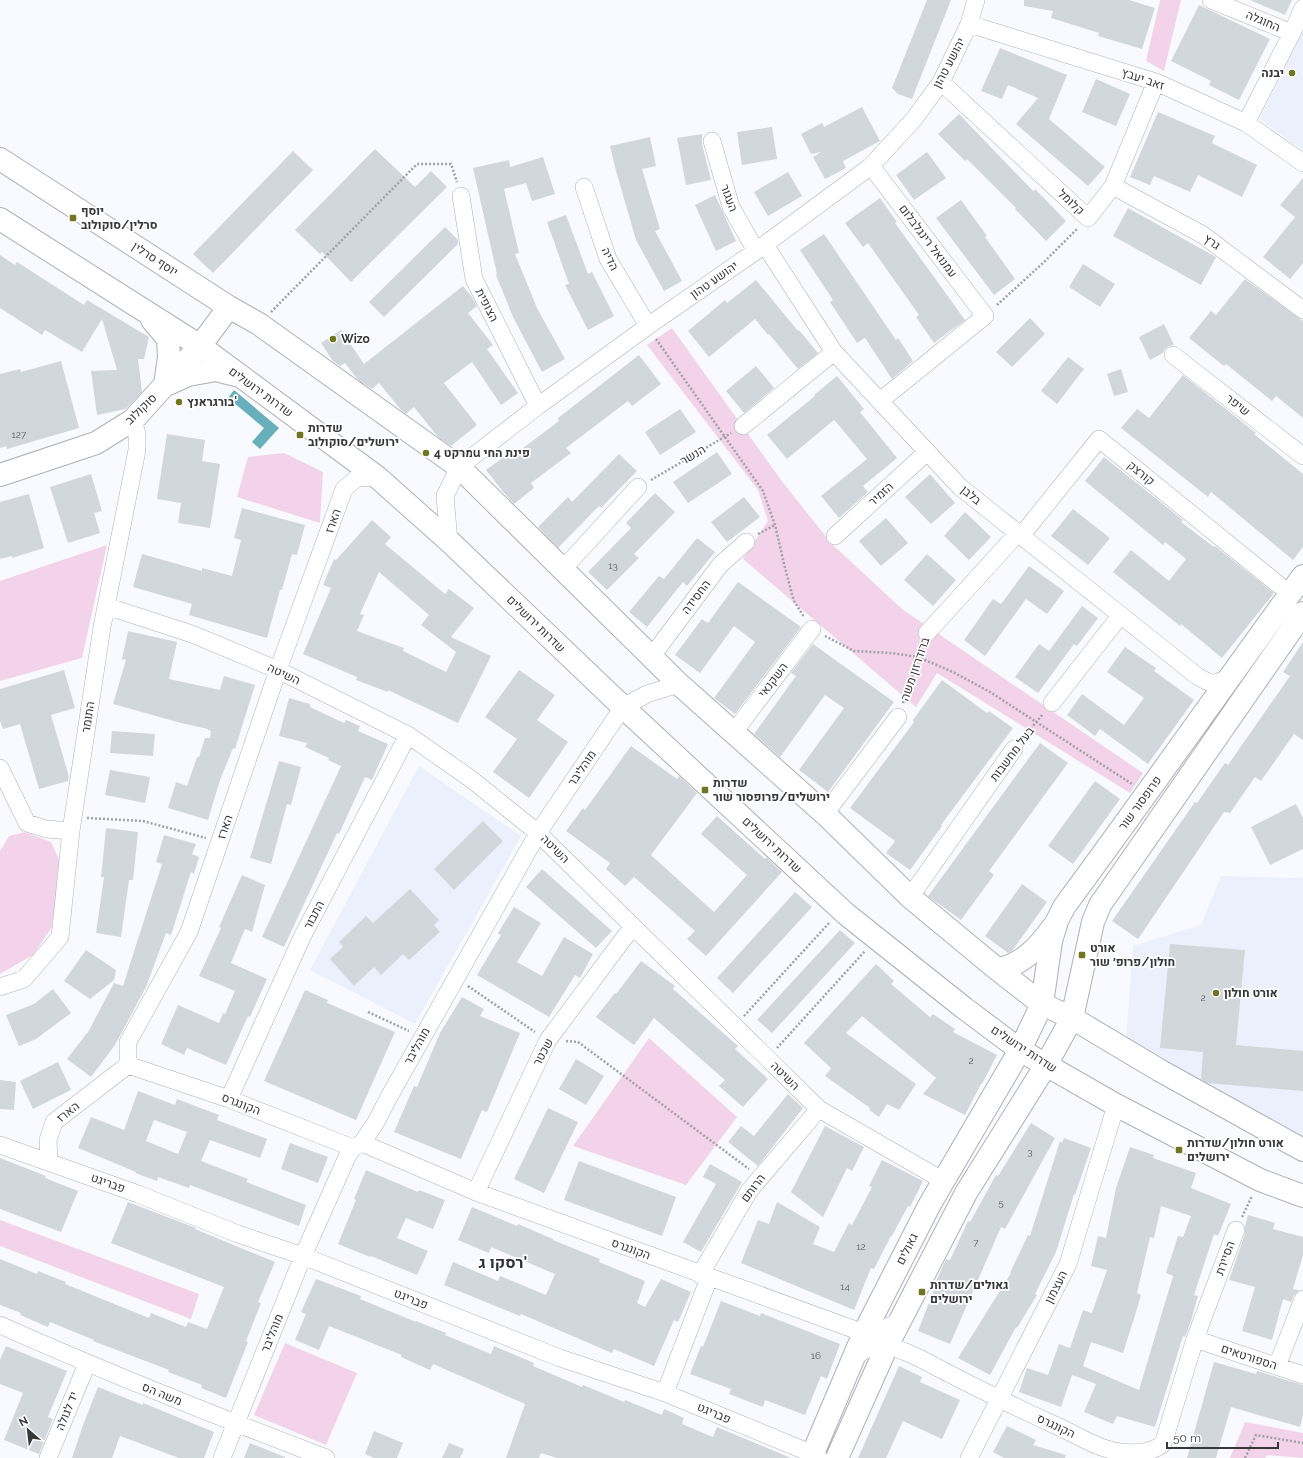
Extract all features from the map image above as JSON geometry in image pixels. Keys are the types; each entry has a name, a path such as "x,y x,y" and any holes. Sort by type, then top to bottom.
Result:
{"main road":[{"name":"יוסף סרלין","path":"0,159 229,307"},
{"path":"0,219 200,346"},
{"path":"229,307 259,324 458,467 679,684 825,814 910,896 997,969 1042,1004 1072,1018 1160,1070 1303,1150"},
{"name":"סוקולוב","path":"0,475 96,443 133,420 200,346 229,307"},
{"path":"144,310 168,339 170,357 165,385"},
{"name":"שדרות ירושלים","path":"200,346 377,477 449,541 623,707 846,914 964,1008 1020,1050 1116,1105 1260,1180 1303,1196"},
{"path":"165,385 188,375 216,370 240,375"},
{"name":"פרופסור שור","path":"1020,1050 1042,1004 1051,941 1057,921 1064,907 1147,794 1230,676 1294,596 1303,576"},
{"name":"פרופסור שור","path":"1046,1065 1072,1018 1093,922 1100,905 1303,613"},
{"path":"997,969 1006,968 1028,956 1043,940 1057,921"},
{"name":"גאולים","path":"814,1457 864,1334 930,1204 1020,1050"},
{"path":"837,1458 887,1346 966,1193 1046,1065"}],"street":[{"name":"יהושע טהון","path":"449,541 445,496 458,467 538,406 648,326 760,248 871,166 914,119 941,82 969,24 976,0"},
{"name":"החוגלה","path":"1211,0 1292,33"},
{"path":"1246,123 1292,33 1303,8"},
{"name":"זאב יעבץ","path":"969,24 1156,82 1246,123 1303,163"},
{"name":"קלומל","path":"941,82 1088,218 1113,186 1156,82"},
{"name":"העגור","path":"712,141 730,207 760,248"},
{"name":"עמנואל רינגלבלום","path":"871,166 984,316"},
{"name":"גרץ","path":"1113,186 1203,235 1303,310"},
{"name":"הדיה","path":"584,187 608,259 648,326"},
{"name":"הצופית","path":"461,196 474,278 538,406"},
{"name":"בלבן","path":"760,248 834,352 960,487 1120,616 1208,683 1219,682 1230,676"},
{"path":"880,401 984,316"},
{"path":"744,426 834,352"},
{"name":"שיפר","path":"1173,355 1303,456"},
{"name":"התומר","path":"0,987 24,979 60,937 72,824 106,606 137,450 137,434 133,420"},
{"name":"קורצק","path":"1020,535 1099,439 1294,596"},
{"name":"הזמיר","path":"835,536 927,452"},
{"name":"הארז","path":"49,1162 48,1140 54,1122 128,1065 128,1042 190,932 278,670 344,489 357,478 377,477"},
{"path":"563,569 638,487"},
{"name":"ברודרזון משה","path":"926,633 1020,535"},
{"name":"החסידה","path":"652,656 720,565 746,542"},
{"name":"השיטה","path":"106,606 192,634 278,670 408,735 471,779 538,833 819,1109 944,1181"},
{"path":"1052,703 1120,616"},
{"name":"השקנאי","path":"734,732 812,629"},
{"name":"מוהליבר","path":"222,1458 303,1256 357,1145 376,1122 455,978 538,833 623,707 647,694 679,684"},
{"name":"ברודרזון משה","path":"825,814 898,716"},
{"name":"התבור","path":"229,1099 303,935 408,735"},
{"name":"בעל מחשבות","path":"910,896 1014,749"},
{"path":"0,768 26,823 46,829 72,824"},
{"name":"שכטר","path":"476,1192 548,1040 633,926"},
{"name":"הקונגרס","path":"128,1065 229,1099 357,1145 476,1192 864,1334"},
{"name":"העצמון","path":"969,1458 1000,1400 1068,1264 1116,1105"},
{"name":"הרותם","path":"666,1393 705,1276 749,1191 819,1109"},
{"name":"פבריגט","path":"0,1145 138,1194 238,1234 303,1256 560,1358 666,1393 814,1457"},
{"name":"הסיירת","path":"1195,1339 1236,1230"},
{"path":"1277,1366 1303,1299"},
{"path":"864,1334 882,1330 902,1319"},
{"name":"משה הס","path":"0,1325 86,1364 326,1458"},
{"name":"הקונגרס","path":"854,1358 869,1348 887,1346 917,1357 1102,1453 1139,1454 1158,1448 1163,1444 1195,1339"},
{"name":"הספורטאים","path":"1195,1339 1303,1375"},
{"name":"יד לגולה","path":"48,1458 86,1364"}],"path":[{"path":"259,324 417,164 451,164 461,196"},
{"path":"984,316 1043,263 1088,218"},
{"path":"648,326 763,490 775,525 794,601 812,629 854,651 890,653 918,657 953,672 990,692 1147,794"},
{"name":"הנשר","path":"638,487 724,436 744,426"},
{"name":"ברודרזון משה","path":"898,716 926,633"},
{"name":"בעל מחשבות","path":"1014,749 1052,703"},
{"path":"72,824 143,821 220,842"},
{"path":"734,1026 831,920"},
{"path":"767,1059 856,960"},
{"path":"455,978 548,1040 578,1042 760,1178"},
{"path":"368,1012 422,1037"},
{"name":"הסיירת","path":"1236,1230 1260,1180"},
{"path":"1245,1458 1256,1435 1303,1443"}],"shaded area":[{"path":"1160,0 1181,0 1164,71 1146,61"},
{"name":"יבנה","path":"1303,28 1303,151 1260,119"},
{"path":"672,328 781,480 831,543 902,609 1143,773 1130,793 937,673 916,707 743,559 768,521 758,490 647,345"},
{"path":"284,453 323,472 320,523 237,497 248,457"},
{"path":"107,545 82,658 0,681 0,581"},
{"path":"419,766 521,836 415,1024 310,970"},
{"path":"25,832 51,842 60,862 52,927 33,955 0,974 0,851 9,836"},
{"name":"אורט חולון","path":"1221,876 1303,878 1303,1142 1126,1040 1133,946 1201,925"},
{"path":"649,1038 737,1117 686,1185 573,1146"},
{"path":"0,1220 199,1294 191,1319 0,1246"},
{"path":"285,1343 357,1373 326,1445 254,1415"},
{"path":"1245,1422 1303,1433 1303,1458 1267,1455 1265,1458 1230,1458"}],"water":[{"path":"234,390 279,428 260,449 252,442 264,428 228,398"}],"building":[{"path":"927,0 951,0 912,99 898,94 892,88"},
{"path":"1024,0 1129,0 1155,8 1142,49 1098,36 1099,33 1051,18 1053,11 1024,6"},
{"path":"1250,0 1292,0 1285,15"},
{"path":"1199,5 1270,39 1239,100 1209,85 1211,81 1171,61"},
{"path":"1000,48 1067,75 1049,119 1105,167 1088,186 1016,124 1038,98 1008,85 1002,99 981,91"},
{"path":"1096,79 1130,94 1116,126 1082,112"},
{"path":"862,107 880,141 843,161 846,168 825,179 813,157 821,152 811,154 801,134 822,123 824,127"},
{"path":"1158,112 1215,136 1212,143 1257,165 1242,197 1198,175 1190,192 1154,176 1150,185 1130,177"},
{"path":"959,114 1033,191 1035,189 1066,221 1046,241 1015,209 1016,208 967,159 965,161 938,134"},
{"path":"772,127 777,159 742,165 737,132"},
{"path":"702,134 702,144 711,180 686,185 677,138"},
{"path":"650,137 656,166 642,169 660,229 655,231 682,281 664,291 636,240 610,146"},
{"path":"375,149 415,187 431,171 447,187 351,282 322,252 320,254 295,230"},
{"path":"293,151 313,170 213,273 193,254"},
{"path":"927,152 946,178 914,200 896,175"},
{"path":"543,157 555,194 532,201 526,183 504,189 519,253 515,254 537,308 565,359 542,372 513,317 496,275 473,168 509,160 510,167"},
{"path":"788,172 802,196 768,216 754,192"},
{"path":"1303,178 1303,263 1290,279 1263,257 1295,217 1280,205"},
{"path":"715,195 736,241 716,251 695,205"},
{"path":"880,198 897,222 895,223 965,320 934,343 916,317 919,315 868,243 863,247 845,223"},
{"path":"961,200 1015,279 994,295 936,218"},
{"path":"1128,208 1216,257 1201,285 1113,236"},
{"path":"566,215 588,274 592,272 614,316 588,330 565,285 569,284 547,222"},
{"path":"445,227 458,240 458,244 384,317 369,302"},
{"path":"824,234 896,340 898,338 913,361 892,379 865,338 857,343 830,302 833,300 800,250"},
{"path":"0,255 15,265 17,262 84,305 87,300 149,337 144,359 138,359 142,392 126,409 97,415 91,371 117,370 102,319 82,352 45,330 42,335 0,308"},
{"path":"1083,264 1115,284 1100,307 1069,287"},
{"path":"1245,279 1303,321 1303,418 1276,396 1272,401 1226,364 1224,366 1189,338 1211,311 1216,315"},
{"path":"756,280 818,353 798,369 755,319 709,357 688,331 725,300 727,303"},
{"path":"463,286 477,306 468,313 493,345 487,349 518,393 501,405 472,362 444,383 477,425 451,446 438,437 414,407 406,414 379,383 372,389 358,380 345,363 340,366 333,361 321,343 341,330 364,364"},
{"path":"1030,318 1045,334 1012,367 996,352"},
{"path":"1164,324 1174,345 1169,346 1163,353 1150,360 1139,337"},
{"path":"639,355 661,384 632,406 628,401 566,448 571,453 531,483 534,488 514,504 486,470 508,454 511,457 559,421 558,418"},
{"path":"1068,357 1084,369 1057,404 1041,391"},
{"path":"61,361 79,428 7,449 6,446 0,448 0,374 20,369 21,372"},
{"path":"756,366 774,388 744,413 726,391"},
{"path":"1121,369 1128,392 1114,396 1107,374"},
{"path":"1183,375 1256,433 1254,434 1303,474 1303,547 1293,560 1211,492 1208,497 1121,428 1137,409 1149,418"},
{"path":"837,376 864,409 860,412 897,458 863,486 868,492 839,518 821,496 867,459 841,428 834,420 787,459 767,435"},
{"path":"680,409 696,432 660,455 645,432"},
{"path":"167,434 205,440 202,461 220,464 210,528 178,523 181,503 157,499"},
{"path":"717,452 732,474 688,503 673,482"},
{"path":"619,454 637,471 601,508 599,506 558,548 538,527 568,497 572,502"},
{"path":"1104,457 1183,520 1181,522 1214,547 1215,546 1274,593 1222,658 1181,624 1180,626 1113,572 1131,550 1169,581 1186,559 1165,542 1163,545 1085,481"},
{"path":"91,474 102,511 94,513 100,533 68,543 50,487"},
{"path":"930,474 955,503 931,524 905,497"},
{"path":"655,493 675,512 634,554 639,558 607,590 588,572 631,528 626,523"},
{"path":"29,494 44,548 12,558 12,556 0,559 0,502"},
{"path":"744,497 760,517 727,542 711,522"},
{"path":"242,508 305,525 297,555 292,554 282,590 280,590 267,638 189,615 192,604 133,587 142,554 202,571 202,568 232,576 241,540 234,538"},
{"path":"1073,509 1110,538 1088,565 1051,536"},
{"path":"965,512 991,537 969,560 944,536"},
{"path":"886,518 908,543 881,566 859,541"},
{"path":"372,520 391,537 385,544 445,594 449,589 474,608 451,637 491,656 458,723 388,690 388,692 356,680 357,677 303,654 331,588 323,585 334,559 336,560","holes":["379,572 429,615 421,625 456,652 446,672 403,651 404,648 357,631 364,615 360,614"]},
{"path":"697,538 715,552 687,586 683,582 647,627 629,612 659,576 664,579"},
{"path":"927,554 956,580 933,606 904,580"},
{"path":"1029,566 1064,591 1047,614 1026,599 985,656 964,640 993,599 1001,604"},
{"path":"738,582 801,627 735,714 714,698 755,642 734,626 700,673 675,655 702,619 708,623"},
{"path":"1082,606 1098,618 1077,646 1074,644 1038,693 1015,677 1039,644 1049,651"},
{"path":"128,631 177,642 169,679 220,690 224,676 255,685 235,749 233,748 220,780 208,820 168,808 176,782 187,786 205,738 210,738 211,731 113,704 126,660 122,659"},
{"path":"1303,642 1303,740 1294,734 1261,781 1255,777 1230,813 1224,812 1138,939 1112,921 1195,802 1197,803 1225,763 1228,765 1290,676 1283,672"},
{"path":"813,644 894,702 828,792 799,770 844,708 825,695 780,757 754,734 796,676 791,673"},
{"path":"1125,647 1156,668 1154,671 1194,700 1148,764 1100,729 1095,736 1067,715 1082,694 1124,725 1144,698 1107,672"},
{"path":"64,670 75,708 51,715 69,777 68,781 39,789 20,724 3,729 0,721 0,689"},
{"path":"519,670 555,695 537,720 568,742 529,798 493,772 517,739 485,717"},
{"path":"942,680 987,713 989,711 1013,728 941,825 942,826 910,870 886,853 895,841 850,808 914,722 913,720"},
{"path":"289,698 310,704 310,707 344,723 346,720 360,726 358,731 388,744 372,780 365,777 284,947 262,937 341,766 328,760 329,758 305,747 307,743 279,736"},
{"path":"112,731 155,734 153,756 110,753"},
{"path":"1040,743 1068,763 989,871 994,875 961,920 928,896"},
{"path":"631,746 677,779 679,776 697,793 651,855 714,912 747,875 701,834 717,816 765,859 766,857 782,872 706,956 687,939 695,931 634,877 625,886 606,869 610,863 566,831 583,808 585,810"},
{"path":"279,761 301,767 291,805 287,804 271,864 250,858"},
{"path":"110,770 150,777 145,803 105,795"},
{"path":"1095,781 1120,799 1073,864 1048,846"},
{"path":"1296,804 1303,818 1303,849 1270,865 1251,827"},
{"path":"483,821 503,841 454,890 434,869"},
{"path":"106,828 138,832 133,880 129,880 121,937 96,933 104,877 101,877"},
{"path":"164,835 196,844 192,854 199,857 194,874 191,872 171,935 166,933 146,987 115,1045 91,1077 67,1059 87,1034 114,983 123,986 162,864 156,862"},
{"path":"542,869 612,931 596,948 526,887"},
{"path":"242,875 265,885 252,932 245,929 231,963 267,979 250,1017 248,1016 226,1065 187,1048 184,1055 161,1044 178,1005 219,1023 223,1013 225,1014 235,991 199,976 221,928 219,927"},
{"path":"1022,884 1047,902 1012,951 1008,953 985,936"},
{"path":"410,889 439,920 434,925 440,932 409,960 403,954 381,975 374,967 354,986 330,959 343,947 339,942 366,916 373,923"},
{"path":"795,892 812,907 733,993 717,978"},
{"path":"514,907 541,923 517,962 542,976 564,937 593,954 580,978 575,975 549,1017 477,975 501,935 498,933"},
{"path":"840,930 855,943 772,1033 757,1020"},
{"path":"1170,944 1245,950 1236,1045 1303,1051 1303,1091 1207,1083 1201,1079 1203,1052 1160,1048"},
{"path":"86,950 116,970 114,980 90,999 64,981"},
{"path":"641,961 675,986 673,989 738,1046 735,1049 768,1079 743,1107 719,1086 725,1080 654,1018 634,1045 596,1017"},
{"path":"876,964 894,981 891,984 930,1017 933,1014 955,1029 953,1032 997,1055 965,1115 923,1094 936,1078 862,1016 846,1033 916,1084 899,1110 887,1104 879,1117 869,1110 870,1108 825,1076 831,1068 804,1043"},
{"path":"53,989 71,1013 36,1039 19,1046 6,1015 34,1004"},
{"path":"305,990 328,1000 327,1003 395,1032 356,1120 264,1081"},
{"path":"462,997 484,1009 480,1016 520,1033 487,1112 482,1110 461,1159 394,1132 414,1086 417,1087 440,1033"},
{"path":"576,1059 604,1076 586,1105 559,1089"},
{"path":"58,1062 71,1090 33,1109 20,1081"},
{"path":"0,1080 16,1082 14,1110 0,1109"},
{"path":"138,1091 175,1105 177,1099 219,1115 217,1120 267,1139 260,1158 210,1140 201,1161 248,1179 246,1182 306,1205 299,1226 190,1185 189,1188 158,1177 157,1181 78,1148 91,1117 124,1130","holes":["154,1120 187,1132 178,1154 146,1141"]},
{"path":"788,1094 803,1108 758,1166 728,1142 741,1126 754,1136"},
{"path":"548,1108 578,1122 544,1193 514,1179"},
{"path":"1031,1123 1055,1138 1005,1229 1001,1227 950,1344 918,1331 935,1287 934,1286 946,1259 950,1260 968,1221 970,1222 996,1175 998,1176"},
{"path":"825,1126 864,1147 852,1171 847,1168 823,1217 791,1192"},
{"path":"1064,1138 1091,1148 1075,1195 1074,1194 1056,1252 1035,1294 1037,1295 1017,1328 1016,1327 990,1375 958,1358 1011,1273 1028,1235 1030,1236 1060,1141 1062,1143"},
{"path":"290,1143 328,1157 318,1183 281,1169"},
{"path":"1130,1147 1154,1155 1153,1158 1196,1173 1191,1188 1231,1204 1218,1236 1214,1234 1194,1295 1198,1296 1191,1321 1185,1337 1183,1336 1155,1427 1117,1416 1113,1424 1084,1412 1096,1384 1072,1375 1061,1407 1019,1392 1027,1368 1048,1375 1059,1344 1070,1348 1083,1310 1092,1313 1107,1270 1091,1266 1098,1236 1106,1238 1116,1188","holes":["1161,1206 1191,1216 1183,1237 1178,1236 1166,1273 1173,1276 1139,1390 1083,1366 1091,1342 1123,1353 1141,1295 1137,1293 1150,1237 1154,1238"]},
{"path":"0,1158 46,1176 45,1178 78,1191 61,1232 0,1209"},
{"path":"882,1160 923,1181 910,1207 908,1206 874,1269 871,1268 854,1310 741,1263 758,1220 769,1224 777,1202 820,1227 813,1244 834,1252 849,1223 852,1225 872,1187 869,1186"},
{"path":"579,1161 676,1197 662,1236 564,1200"},
{"path":"710,1164 742,1182 701,1252 683,1242 716,1184 703,1177"},
{"path":"366,1170 418,1192 419,1190 445,1200 433,1229 406,1218 397,1238 428,1251 417,1275 338,1244 356,1200 354,1199"},
{"path":"128,1202 196,1228 195,1229 275,1262 258,1302 261,1303 246,1341 248,1342 226,1398 201,1388 202,1385 168,1372 169,1370 93,1341 94,1340 50,1322 48,1327 20,1315 21,1313 0,1305 0,1259 37,1274 38,1271 66,1282 65,1284 149,1318 151,1313 186,1327 188,1322 207,1329 224,1287 111,1243"},
{"path":"472,1207 517,1226 518,1224 600,1259 599,1262 645,1281 637,1303 645,1307 661,1279 691,1292 678,1322 674,1320 654,1366 614,1349 612,1353 521,1314 520,1316 444,1285 453,1262 498,1281 500,1276 546,1295 555,1274 491,1247 489,1253 458,1240"},
{"path":"1248,1215 1275,1223 1273,1229 1303,1237 1303,1255 1293,1289 1299,1290 1294,1295 1291,1302 1283,1299 1272,1340 1242,1331 1255,1287 1229,1280 1245,1234 1245,1226"},
{"path":"316,1279 361,1296 360,1299 446,1333 445,1335 491,1354 494,1346 534,1363 533,1366 582,1387 583,1385 624,1402 625,1400 662,1415 664,1409 684,1418 682,1424 713,1437 717,1427 791,1458 557,1458 541,1453 539,1458 506,1458 525,1404 433,1364 430,1370 401,1357 402,1355 329,1326 319,1350 295,1340 306,1314 301,1312"},
{"path":"721,1301 760,1316 761,1313 840,1344 827,1379 821,1376 805,1415 765,1400 763,1407 729,1394 731,1389 690,1374 701,1346 703,1347"},
{"path":"6,1346 67,1371 48,1417 53,1419 39,1454 4,1440 23,1393 0,1384 0,1360"},
{"path":"1214,1362 1256,1374 1257,1371 1303,1385 1303,1415 1300,1427 1231,1407 1216,1458 1187,1458"},
{"path":"899,1366 922,1377 920,1382 960,1400 942,1439 903,1421 886,1458 858,1458"},
{"path":"98,1387 143,1405 143,1403 214,1432 204,1458 179,1458 120,1436 112,1458 72,1458"},
{"path":"1007,1426 1036,1440 1033,1445 1066,1455 1065,1458 1004,1458 993,1452"},
{"path":"374,1431 403,1443 397,1458 374,1458 365,1454"},
{"path":"250,1443 285,1457 285,1458 244,1458"},
{"path":"449,1443 464,1449 460,1458 442,1458"}],"place":[{"name":"יבנה","path":"1292,73"},
{"name":"יוסף סרלין/סוקולוב","path":"73,218"},
{"name":"Wizo","path":"333,339"},
{"name":"בורגראנץ'","path":"179,402"},
{"name":"שדרות ירושלים/סוקולוב","path":"300,435"},
{"name":"מרקט 4u פינת החי","path":"426,453"},
{"name":"שדרות ירושלים/פרופסור שור","path":"705,790"},
{"name":"אורט חולון/פרופ׳ שור","path":"1082,955"},
{"name":"אורט חולון","path":"1216,993"},
{"name":"אורט חולון/שדרות ירושלים","path":"1179,1150"},
{"name":"גאולים/שדרות ירושלים","path":"922,1292"}],"district":[{"name":"רסקו ג'","path":"503,1262"}]}
